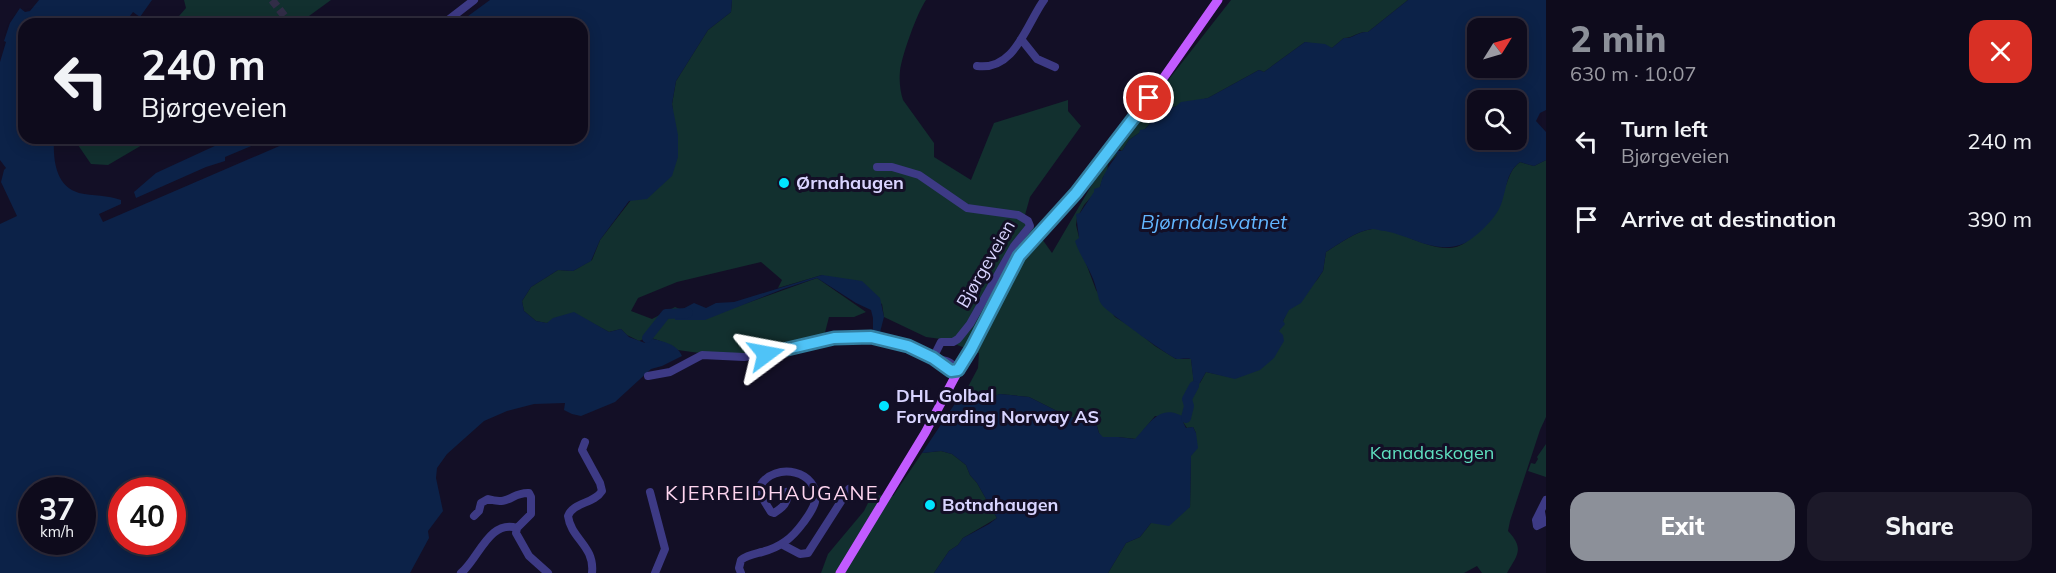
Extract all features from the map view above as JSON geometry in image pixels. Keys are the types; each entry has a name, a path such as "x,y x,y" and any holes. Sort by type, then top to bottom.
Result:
{"main road":[{"name":"Bjørgeveien","path":"840,573 917,446 954,369 991,310 1019,256 1076,193 1136,117 1218,0"}],"street":[{"path":"451,18 474,0"},
{"path":"977,66 994,66 1003,62 1021,39 1044,0"},
{"path":"1021,39 1036,59 1055,67"},
{"name":"Bjørgeveien","path":"877,167 892,167 919,176 968,208 1018,215 1028,220 1029,226 1014,246 970,324 958,339 953,342 941,342 933,358"},
{"path":"648,376 670,372 702,355 744,357 846,337 871,337 908,346 954,369"},
{"path":"585,442 582,450 600,483 602,492 597,498 572,509 568,516 570,524 590,554 592,573"},
{"path":"741,573 739,565 744,558 783,544 796,532 812,509 815,500 812,484 794,471 778,473 760,486 762,500 774,513 785,506 788,496 786,492"},
{"path":"783,544 800,554 808,553 849,489"},
{"path":"650,492 665,549 655,573"},
{"path":"474,516 479,511 481,503 488,499 498,502 508,501 521,493 529,493 531,514 517,528 516,533 529,556 548,573"},
{"path":"1541,512 1546,500"},
{"path":"461,573 471,563 481,545 490,537 510,525 517,528"}],"green space":[{"path":"184,0 331,0 306,18 177,18 186,8"},
{"name":"Kanadaskogen","path":"732,0 926,0 914,24 901,64 902,97 934,143 934,157 971,180 994,123 1068,100 1068,111 1081,126 1030,197 1025,215 1052,253 1108,157 1231,0 1408,0 1368,32 1344,38 1332,48 1305,42 1264,72 1259,70 1208,98 1169,108 1158,114 1145,129 1129,140 1122,151 1119,149 1117,155 1108,164 1100,187 1084,205 1076,225 1084,258 1096,290 1115,317 1176,359 1191,359 1194,383 1200,383 1206,372 1234,378 1245,374 1279,331 1289,307 1317,280 1323,271 1326,252 1354,235 1372,229 1395,233 1432,246 1456,247 1466,242 1474,232 1506,185 1511,172 1520,162 1534,166 1546,160 1546,417 1510,521 1508,531 1518,547 1518,552 1507,573 1482,573 1477,566 1464,573 1108,573 1126,543 1140,537 1151,523 1190,507 1191,456 1196,433 1193,427 1187,428 1183,422 1186,419 1155,416 1136,439 1102,437 1096,423 1067,416 1029,397 1000,394 980,402 963,401 961,400 978,368 979,353 941,339 926,337 884,317 882,304 822,275 778,288 782,280 761,262 677,282 638,298 631,311 652,319 675,307 682,310 675,313 722,312 817,278 866,312 854,317 829,317 821,348 757,355 708,354 678,350 655,339 639,341 621,329 609,332 581,317 546,323 536,321 524,311 522,301 531,287 558,270 573,271 592,260 600,240 631,200 673,111 676,81 708,30 731,12"},
{"path":"144,144 108,165 91,164 78,145"},
{"path":"1546,444 1546,477 1528,471 1531,463 1535,464"},
{"path":"941,451 952,454 966,465 997,518 963,538 949,551 934,573 821,573 828,554 864,511 872,495 893,496 922,453"}],"water":[{"path":"39,0 152,0 140,17 133,12 128,18 18,18 18,144 54,144 57,171 65,184 79,193 121,200 121,204 99,214 103,222 284,144 588,144 588,18 465,18 490,0 732,0 731,12 708,30 676,81 672,104 678,135 678,157 672,176 647,199 629,201 600,240 591,261 573,271 558,270 531,287 522,301 524,311 536,321 547,323 553,318 574,312 609,332 621,329 629,337 645,343 647,338 667,343 676,348 682,356 651,369 615,402 581,416 564,410 565,403 534,404 507,411 484,421 447,454 437,468 436,478 443,511 428,531 429,538 410,573 0,573 0,224 17,216 1,182 6,168 0,160 0,62 10,23 20,8 25,12 30,11"},
{"name":"Bjørndalsvatnet","path":"1408,0 1546,0 1546,110 1540,113 1536,121 1546,132 1546,160 1534,166 1520,162 1515,166 1494,217 1465,243 1455,246 1435,246 1395,233 1372,229 1354,235 1326,252 1323,271 1301,303 1289,310 1283,321 1285,324 1279,331 1284,341 1274,358 1260,370 1235,379 1206,372 1198,386 1194,386 1191,359 1172,357 1102,305 1092,276 1075,241 1079,238 1076,214 1080,213 1094,189 1100,187 1104,174 1117,155 1115,151 1122,151 1129,140 1163,112 1181,102 1208,98 1259,70 1264,72 1305,42 1325,44 1332,48 1344,38 1368,32"},
{"path":"219,144 256,144 225,157 225,161 136,198 134,192 156,173"},
{"path":"822,275 862,281 880,298 884,317 879,336 873,335 871,310 817,278 705,320 675,320 675,313 694,303 706,308 716,303 734,302"},
{"path":"1000,394 1029,397 1067,416 1096,423 1103,437 1135,439 1151,421 1163,413 1169,412 1186,418 1183,422 1186,428 1193,427 1198,448 1191,456 1190,507 1169,526 1151,523 1140,537 1126,543 1108,573 934,573 949,551 963,538 997,518 966,465 952,454 941,451 922,453 958,399 974,402"}],"waterway":[{"path":"647,338 666,314 688,313"},
{"path":"1186,418 1189,406 1187,399 1194,386"}],"tunnel":[{"path":"272,0 286,18"}],"place":[{"name":"Ørnahaugen","path":"784,183"},
{"name":"DHL Golbal Forwarding Norway AS","path":"884,406"},
{"name":"Botnahaugen","path":"930,505"}],"district":[{"name":"KJERREIDHAUGANE","path":"772,493"}],"route":[{"path":"766,354 834,338 871,337 908,346 933,358 944,368 951,371 958,370 1019,256 1076,193 1149,98"}]}
